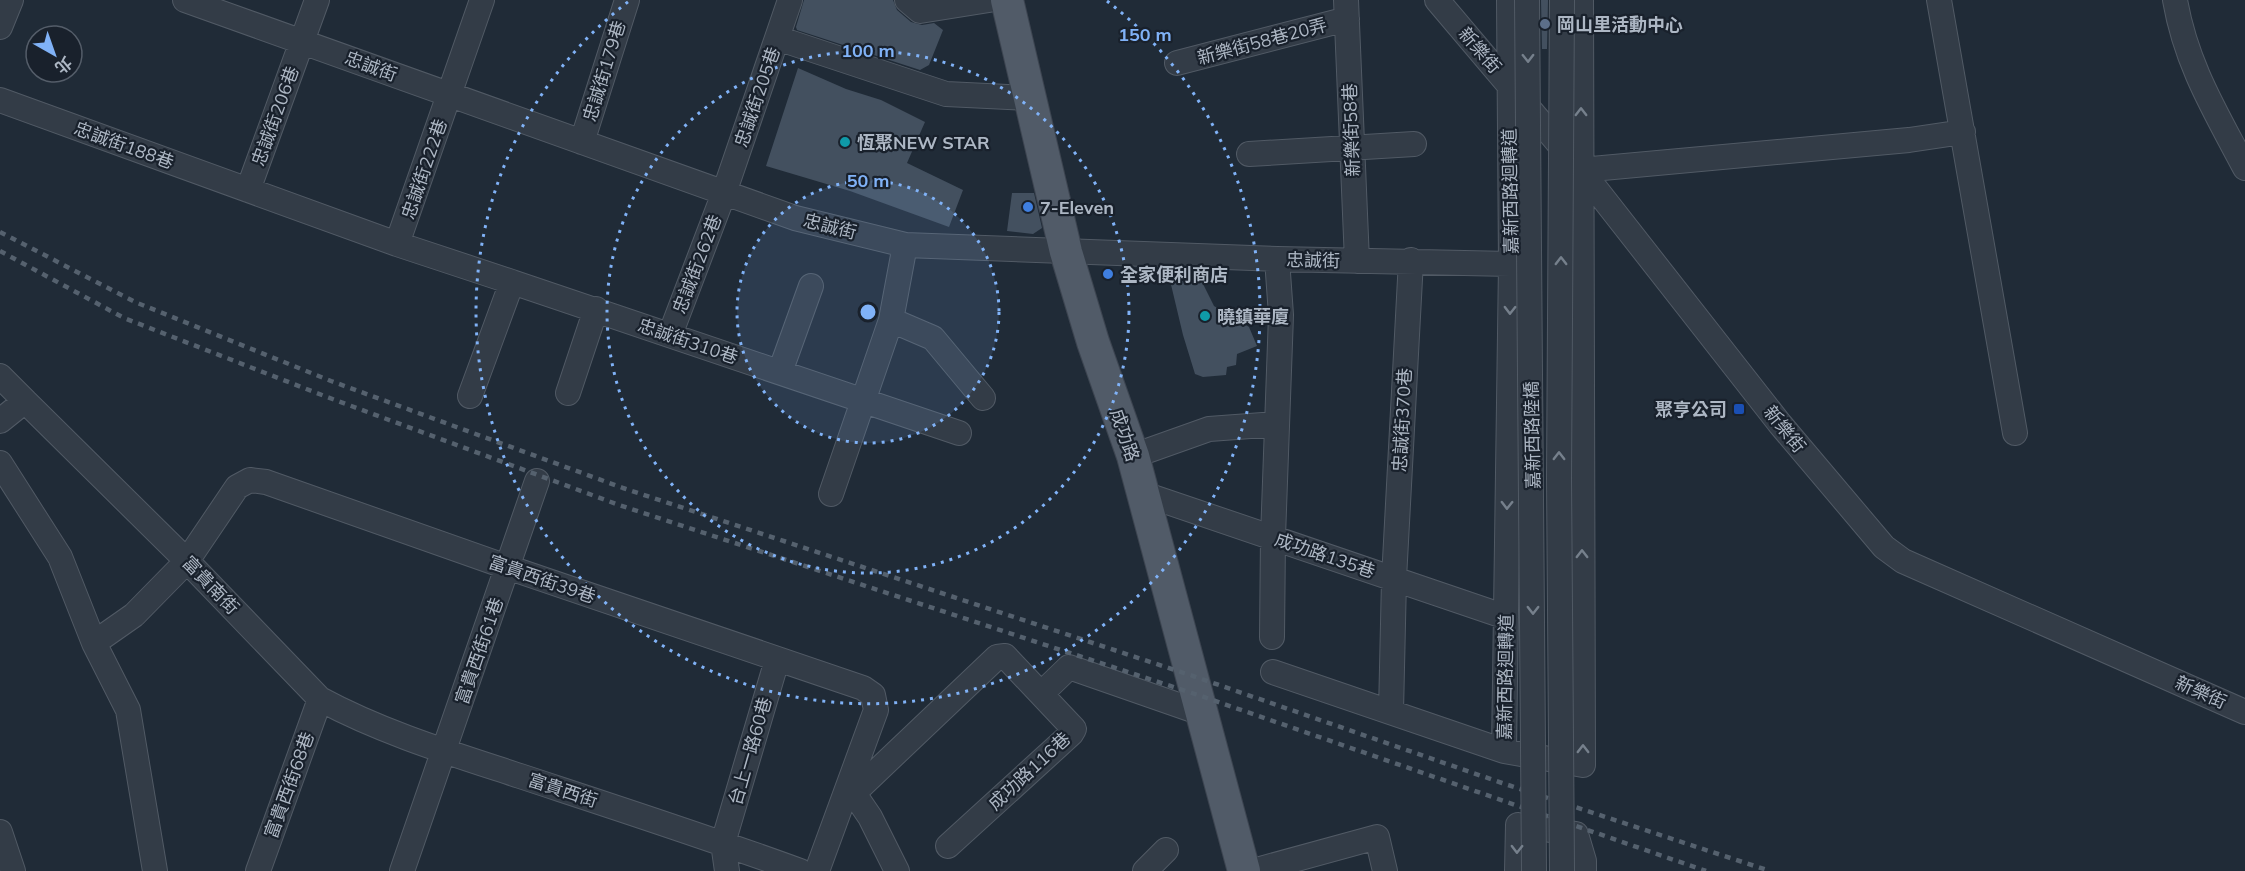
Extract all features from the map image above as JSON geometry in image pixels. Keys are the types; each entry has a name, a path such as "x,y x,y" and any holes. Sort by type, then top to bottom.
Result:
{"main road":[{"name":"成功路","path":"1007,0 1066,252 1093,342 1144,494 1244,871"}],"street":[{"path":"0,27 11,0"},
{"name":"忠誠街","path":"185,0 795,218 905,245 1277,259 1511,264"},
{"name":"忠誠街206巷","path":"248,190 317,0"},
{"name":"忠誠街222巷","path":"397,244 482,0"},
{"name":"忠誠街179巷","path":"582,142 627,0"},
{"name":"忠誠街205巷","path":"724,193 790,0"},
{"path":"907,0 920,11 989,0"},
{"name":"新樂街","path":"1437,0 1581,170 1780,424 1884,547 1903,561 2245,712"},
{"name":"嘉新西路迴轉道","path":"1509,0 1511,264 1504,751 1583,765 1581,170"},
{"name":"嘉新西路陸橋","path":"1527,0 1534,871"},
{"name":"嘉新西路陸橋","path":"1562,0 1559,478 1562,871"},
{"path":"1581,0 1581,170 1909,140 1963,132"},
{"path":"1939,0 2015,433"},
{"path":"2175,0 2180,31 2197,78 2245,168"},
{"name":"新樂街58巷20弄","path":"1177,63 1346,9"},
{"name":"新樂街58巷","path":"1346,9 1357,261"},
{"path":"777,38 946,94 1030,98"},
{"name":"忠誠街188巷","path":"0,100 397,244"},
{"path":"1249,154 1414,144"},
{"name":"忠誠街262巷","path":"670,335 724,193"},
{"name":"忠誠街310巷","path":"397,244 596,309 959,433"},
{"path":"831,494 865,401 891,320 905,245"},
{"path":"1272,637 1281,315 1277,259"},
{"name":"忠誠街370巷","path":"1391,712 1394,579 1411,261"},
{"path":"470,396 512,282"},
{"path":"780,372 811,286"},
{"path":"568,393 596,309"},
{"path":"891,320 933,339 983,398"},
{"name":"富貴南街","path":"0,376 187,561 320,699 343,711 444,752"},
{"path":"0,421 25,401"},
{"path":"1133,456 1209,429 1277,424"},
{"path":"0,463 60,557 94,643 128,710 155,871"},
{"name":"富貴西街39巷","path":"94,643 134,615 187,561 237,487 250,480 266,482 863,688 873,695 876,710 817,871"},
{"name":"富貴西街61巷","path":"444,752 537,481"},
{"name":"成功路135巷","path":"1144,494 1506,617"},
{"path":"897,871 870,817 857,798 858,789 997,657 1005,656 1041,694 1069,667 1204,714"},
{"name":"台上一路60巷","path":"723,843 777,660"},
{"path":"1273,672 1504,751"},
{"name":"成功路116巷","path":"948,846 1071,734 1074,729 1041,694"},
{"name":"富貴西街68巷","path":"258,871 320,699"},
{"path":"402,871 444,752"},
{"name":"富貴西街","path":"444,752 723,843 800,871"},
{"path":"1517,871 1518,825 1576,834 1584,861 1584,871"},
{"path":"0,832 13,871"},
{"path":"1253,871 1377,837 1385,871"},
{"path":"723,843 727,871"},
{"path":"1145,871 1166,850"}],"building":[{"path":"804,0 893,0 897,10 911,22 922,25 934,23 943,30 929,65 920,70 797,30"},
{"path":"1541,0 1548,0 1547,49 1542,49"},
{"name":"恆聚NEW STAR","path":"798,68 846,89 881,100 925,122 907,163 963,190 949,227 850,191 766,166"},
{"name":"7-Eleven","path":"1012,193 1034,193 1042,228 1033,234 1007,231"},
{"name":"曉鎮華廈","path":"1181,270 1198,274 1214,306 1249,327 1257,346 1237,354 1236,365 1227,367 1226,375 1203,377 1195,374 1168,272"}],"railway":[{"path":"0,232 135,302 331,381 623,488 1193,676 1502,783 1770,871"},
{"path":"0,251 124,318 327,397 619,505 1198,695 1706,871"}],"place":[{"name":"岡山里活動中心","path":"1545,24"},
{"name":"恆聚NEW STAR","path":"845,142"},
{"name":"7-Eleven","path":"1028,207"},
{"name":"全家便利商店","path":"1108,274"},
{"name":"曉鎮華廈","path":"1205,316"},
{"name":"聚亨公司","path":"1739,409"}]}
